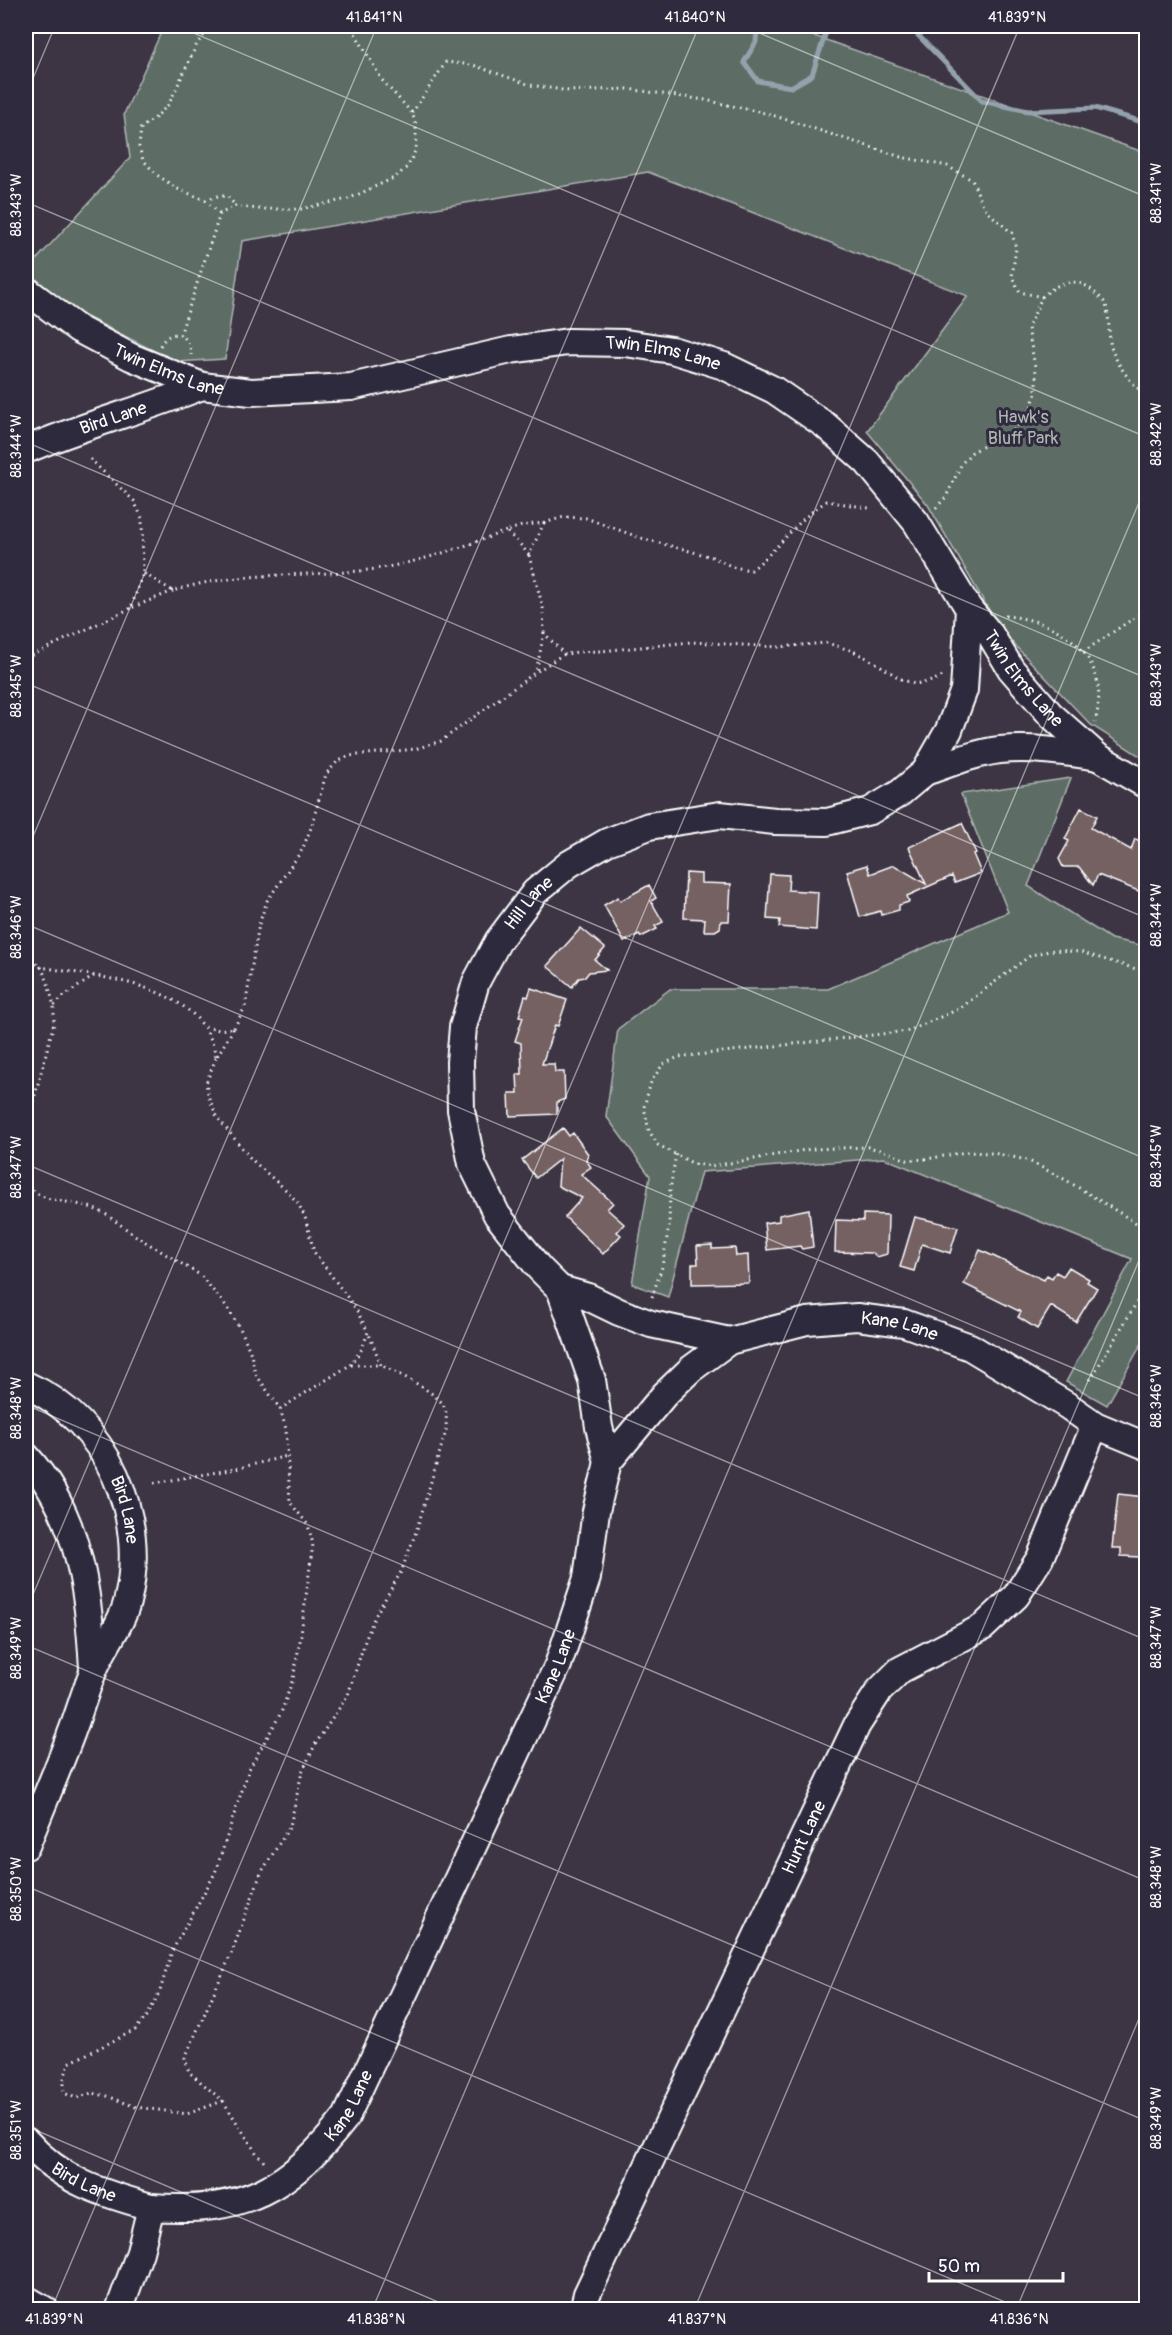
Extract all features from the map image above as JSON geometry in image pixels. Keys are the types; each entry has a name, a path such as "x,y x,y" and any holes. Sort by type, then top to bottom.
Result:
{"street":[{"name":"Twin Elms Lane","path":"26,290 78,329 131,357 202,386 251,392 351,387 511,350 568,342 625,343 672,350 724,366 774,390 825,425 867,462 916,522 969,609 990,634 1011,669 1051,715 1098,757 1146,785"},
{"name":"Bird Lane","path":"26,450 66,433 150,407 202,386"},
{"path":"925,772 949,730 964,690 969,609"},
{"path":"925,772 970,756 999,750 1057,750 1098,757"},
{"name":"Hill Lane","path":"560,1288 539,1268 497,1215 472,1164 461,1110 460,1062 463,1027 476,982 498,941 535,892 569,864 607,842 649,826 720,815 775,821 828,822 870,811 900,793 925,772"},
{"path":"560,1288 588,1297 651,1324 729,1341"},
{"path":"560,1288 592,1380 599,1427 608,1462"},
{"name":"Kane Lane","path":"151,2207 204,2208 233,2204 259,2193 309,2162 346,2117 558,1665 587,1578 596,1511 608,1462 665,1394 691,1369 729,1341 807,1321 857,1317 904,1323 970,1347 1068,1406 1095,1425 1146,1446"},
{"name":"Bird Lane","path":"26,1385 60,1405 102,1449 119,1481 128,1510 132,1553 127,1604 93,1670 75,1723 26,1846"},
{"name":"Hunt Lane","path":"583,2310 592,2283 857,1725 879,1691 900,1670 983,1628 1016,1596 1040,1558 1095,1425"},
{"name":"Bird Lane","path":"26,1456 50,1491 78,1551 90,1618 93,1670"},
{"name":"Bird Lane","path":"26,2141 42,2160 69,2178 109,2196 151,2207"},
{"path":"119,2310 140,2252 151,2207"},
{"path":"26,2299 45,2310"}],"path":[{"path":"211,26 197,44 169,104 141,128 139,147 143,160 157,175 178,189 205,200 220,214"},
{"path":"180,335 220,214 236,206 258,209 301,209 348,199 396,177 408,166 416,149 416,124 412,113 382,80 351,26"},
{"path":"412,113 446,62 473,65 530,85 569,92 628,89 705,100 769,114 901,157 947,166 972,180 989,213 1012,233 1016,248 1012,277 1020,292 1042,297"},
{"path":"205,200 227,196 236,206"},
{"path":"934,509 946,497 962,463 972,452 1012,432 1029,413 1036,393 1036,372 1028,328 1042,297 1053,287 1070,281 1086,284 1105,303 1112,347 1122,369 1136,387 1146,395"},
{"path":"160,346 171,334 180,335 187,339 192,355"},
{"path":"90,459 134,501 142,518 143,573 131,608"},
{"path":"26,658 131,608 173,591 265,576 347,572 393,566 453,550 525,525 544,523 564,517 586,518 641,538 712,557 733,567 751,570 764,560 810,511 827,501 869,508"},
{"path":"529,555 544,523"},
{"path":"506,531 529,555 543,608 544,633 536,672"},
{"path":"143,573 173,591"},
{"path":"1083,652 1146,610"},
{"path":"1005,616 1038,621 1057,629 1083,652 1097,683 1099,700 1095,722"},
{"path":"544,633 565,655"},
{"path":"381,1365 368,1332 356,1310 314,1252 305,1217 298,1203 251,1159 217,1117 206,1083 216,1058 245,1007 259,924 267,901 302,850 311,828 326,774 337,762 349,756 415,749 441,741 536,672 565,655 577,652 691,642 779,646 827,643 853,651 878,663 899,678 914,684 929,682 943,676"},
{"path":"1146,972 1080,952 1054,950 1032,955 959,1009 908,1031 679,1057 663,1064 651,1082 644,1107 649,1131 658,1145 694,1164 713,1166 811,1149 868,1147 908,1160 966,1152 993,1153 1027,1160 1066,1180 1146,1230"},
{"path":"26,957 41,967 124,981 163,994 206,1027 219,1030 234,1028"},
{"path":"26,1143 29,1118 54,1023 54,1006 41,967"},
{"path":"54,1006 64,996 94,976"},
{"path":"206,1027 214,1045 216,1058"},
{"path":"651,1297 662,1267 669,1226 670,1190 676,1154"},
{"path":"26,1176 32,1191"},
{"path":"26,1191 32,1191 46,1198 87,1206 104,1213 139,1238 200,1275 227,1307 242,1332 251,1354 255,1373 280,1409 286,1429 290,1502 308,1525 313,1544 300,1641 292,1679 281,1713 249,1769 215,1873 172,1951 160,1991 148,2015 135,2030 69,2063 64,2079 64,2093 76,2098 92,2093 136,2107 162,2112 187,2114 223,2101"},
{"path":"1090,1380 1146,1287"},
{"path":"280,1409 350,1365 362,1349 368,1332"},
{"path":"266,2164 223,2101 189,2072 185,2058 232,1952 261,1873 290,1826 302,1772 316,1743 348,1695 375,1616 401,1572 416,1532 446,1431 446,1414 442,1404 424,1389 381,1365 350,1365"},
{"path":"154,1483 235,1469 288,1456"}],"green space":[{"name":"Hawk's Bluff Park","path":"164,26 786,26 1146,153 1146,760 1091,725 1001,631 928,505 867,431 968,296 648,172 242,241 225,359 176,362 77,312 26,271 130,158 124,114"},
{"path":"1071,778 1028,886 1111,939 1146,946 1146,1336 1107,1405 1066,1382 1132,1259 884,1158 701,1172 668,1297 632,1284 650,1176 606,1116 618,1029 670,989 828,989 1008,912 961,794"}],"building":[{"path":"1081,808 1097,816 1091,828 1131,850 1135,839 1146,843 1146,894 1098,875 1093,885 1079,867 1063,867 1059,859 1069,841 1065,839"},
{"path":"962,823 976,853 973,854 981,873 955,883 952,876 907,896 909,902 899,905 899,910 881,915 880,911 860,917 847,871 867,865 870,874 894,865 926,884 909,847"},
{"path":"686,873 701,874 701,883 731,884 729,921 721,921 720,928 715,931 704,931 705,919 684,918"},
{"path":"770,874 789,875 788,890 818,892 816,930 779,927 780,920 767,919"},
{"path":"649,885 656,898 651,901 663,922 655,926 657,929 641,937 639,934 624,942 604,905 618,897 620,901"},
{"path":"581,928 605,948 595,960 607,970 589,972 585,977 579,978 572,987 547,966"},
{"path":"531,988 567,1000 558,1026 555,1025 542,1064 554,1064 555,1072 564,1072 565,1099 557,1102 557,1114 510,1116 509,1093 518,1093 517,1074 522,1074 521,1043 515,1041 523,1017 519,1016 525,996 528,997"},
{"path":"563,1128 569,1136 573,1133 588,1154 586,1160 591,1167 581,1174 613,1203 607,1209 624,1224 617,1232 621,1235 603,1254 565,1217 582,1198 558,1186 560,1159 536,1178 522,1160"},
{"path":"809,1209 813,1247 802,1249 800,1246 767,1250 764,1223 779,1221 779,1215"},
{"path":"863,1214 888,1215 887,1254 877,1257 873,1253 835,1252 836,1220 863,1221"},
{"path":"915,1217 958,1227 950,1253 922,1244 914,1271 900,1267"},
{"path":"712,1245 712,1249 735,1248 736,1256 748,1255 749,1283 692,1284 692,1264 698,1264 697,1246"},
{"path":"980,1250 1044,1280 1047,1275 1052,1278 1056,1272 1063,1276 1069,1267 1089,1279 1087,1282 1097,1288 1076,1322 1051,1306 1037,1329 1018,1317 1021,1312 964,1284"},
{"path":"1118,1494 1145,1497 1146,1553 1141,1552 1140,1557 1121,1556 1121,1548 1112,1548"}],"waterway":[{"path":"757,26 756,42 744,62 758,81 791,87 812,75 828,26"},
{"path":"909,26 982,101 1028,111 1095,108 1146,123"}]}
